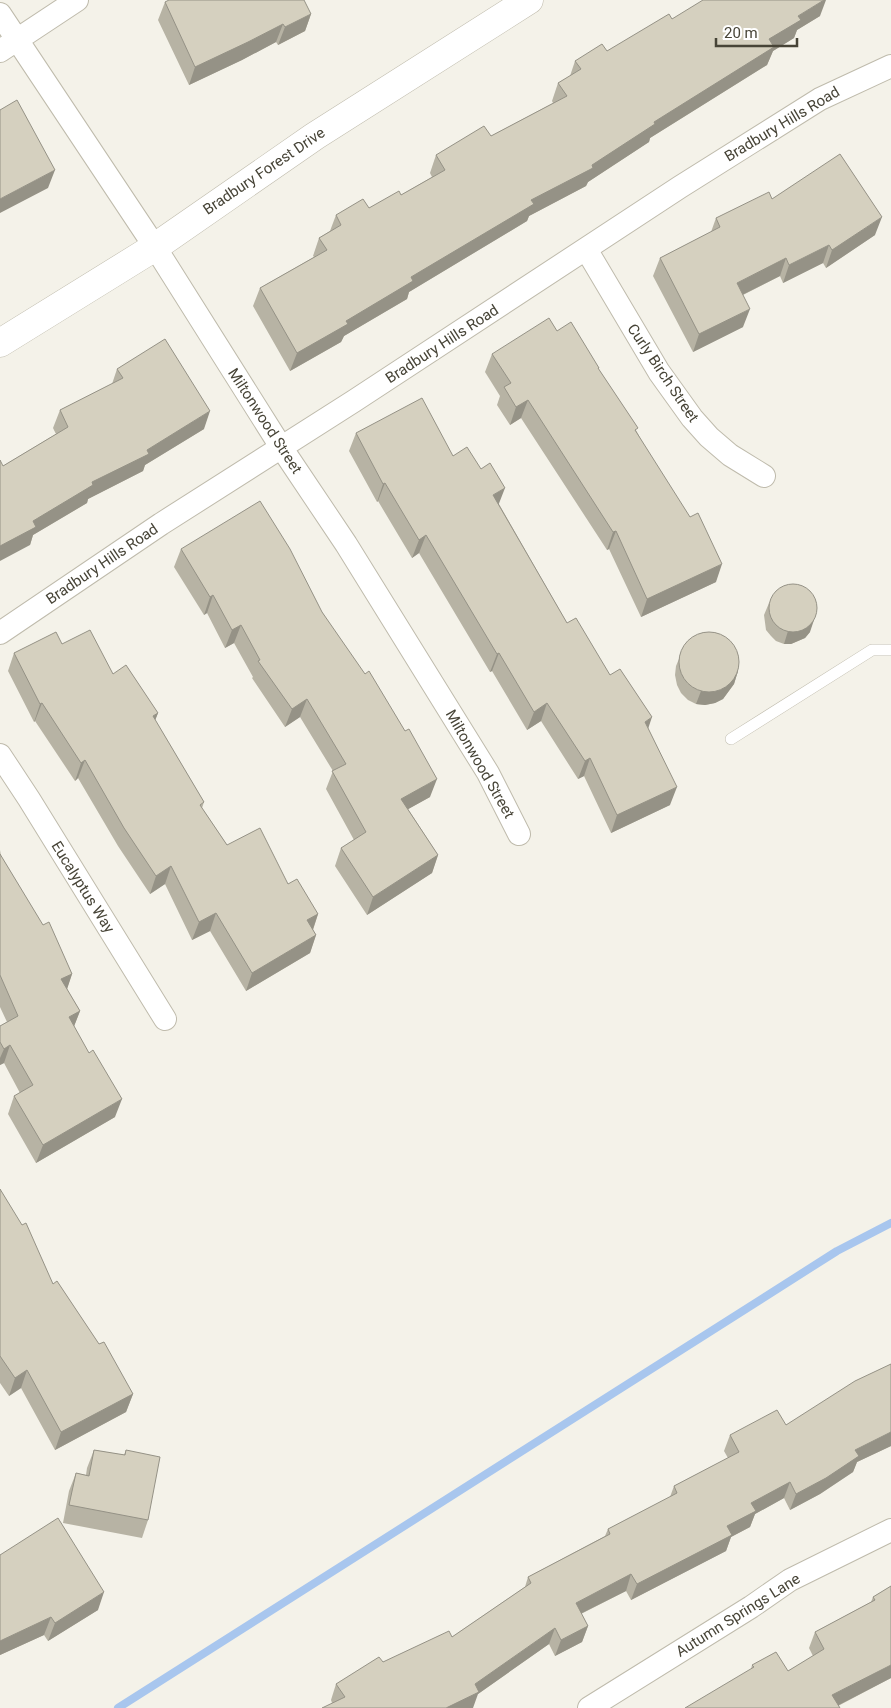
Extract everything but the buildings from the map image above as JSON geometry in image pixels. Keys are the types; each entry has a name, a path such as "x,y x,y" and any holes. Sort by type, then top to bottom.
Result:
{"street":[{"path":"8,46 77,0"},
{"name":"Bradbury Forest Drive","path":"0,343 155,246 315,136 529,0"},
{"name":"Miltonwood Street","path":"0,14 8,46 155,246 281,447 346,544 488,773 519,834"},
{"name":"Bradbury Hills Road","path":"0,632 161,524 820,99 891,66"},
{"name":"Curly Birch Street","path":"586,249 660,372 692,418 709,437 730,455 764,476"},
{"name":"Eucalyptus Way","path":"0,755 165,1020"},
{"name":"Autumn Springs Lane","path":"589,1708 751,1607 790,1580 891,1530"}],"lane":[{"path":"731,739 872,650 891,650"}],"waterway":[{"path":"118,1708 837,1251 891,1223"}]}
